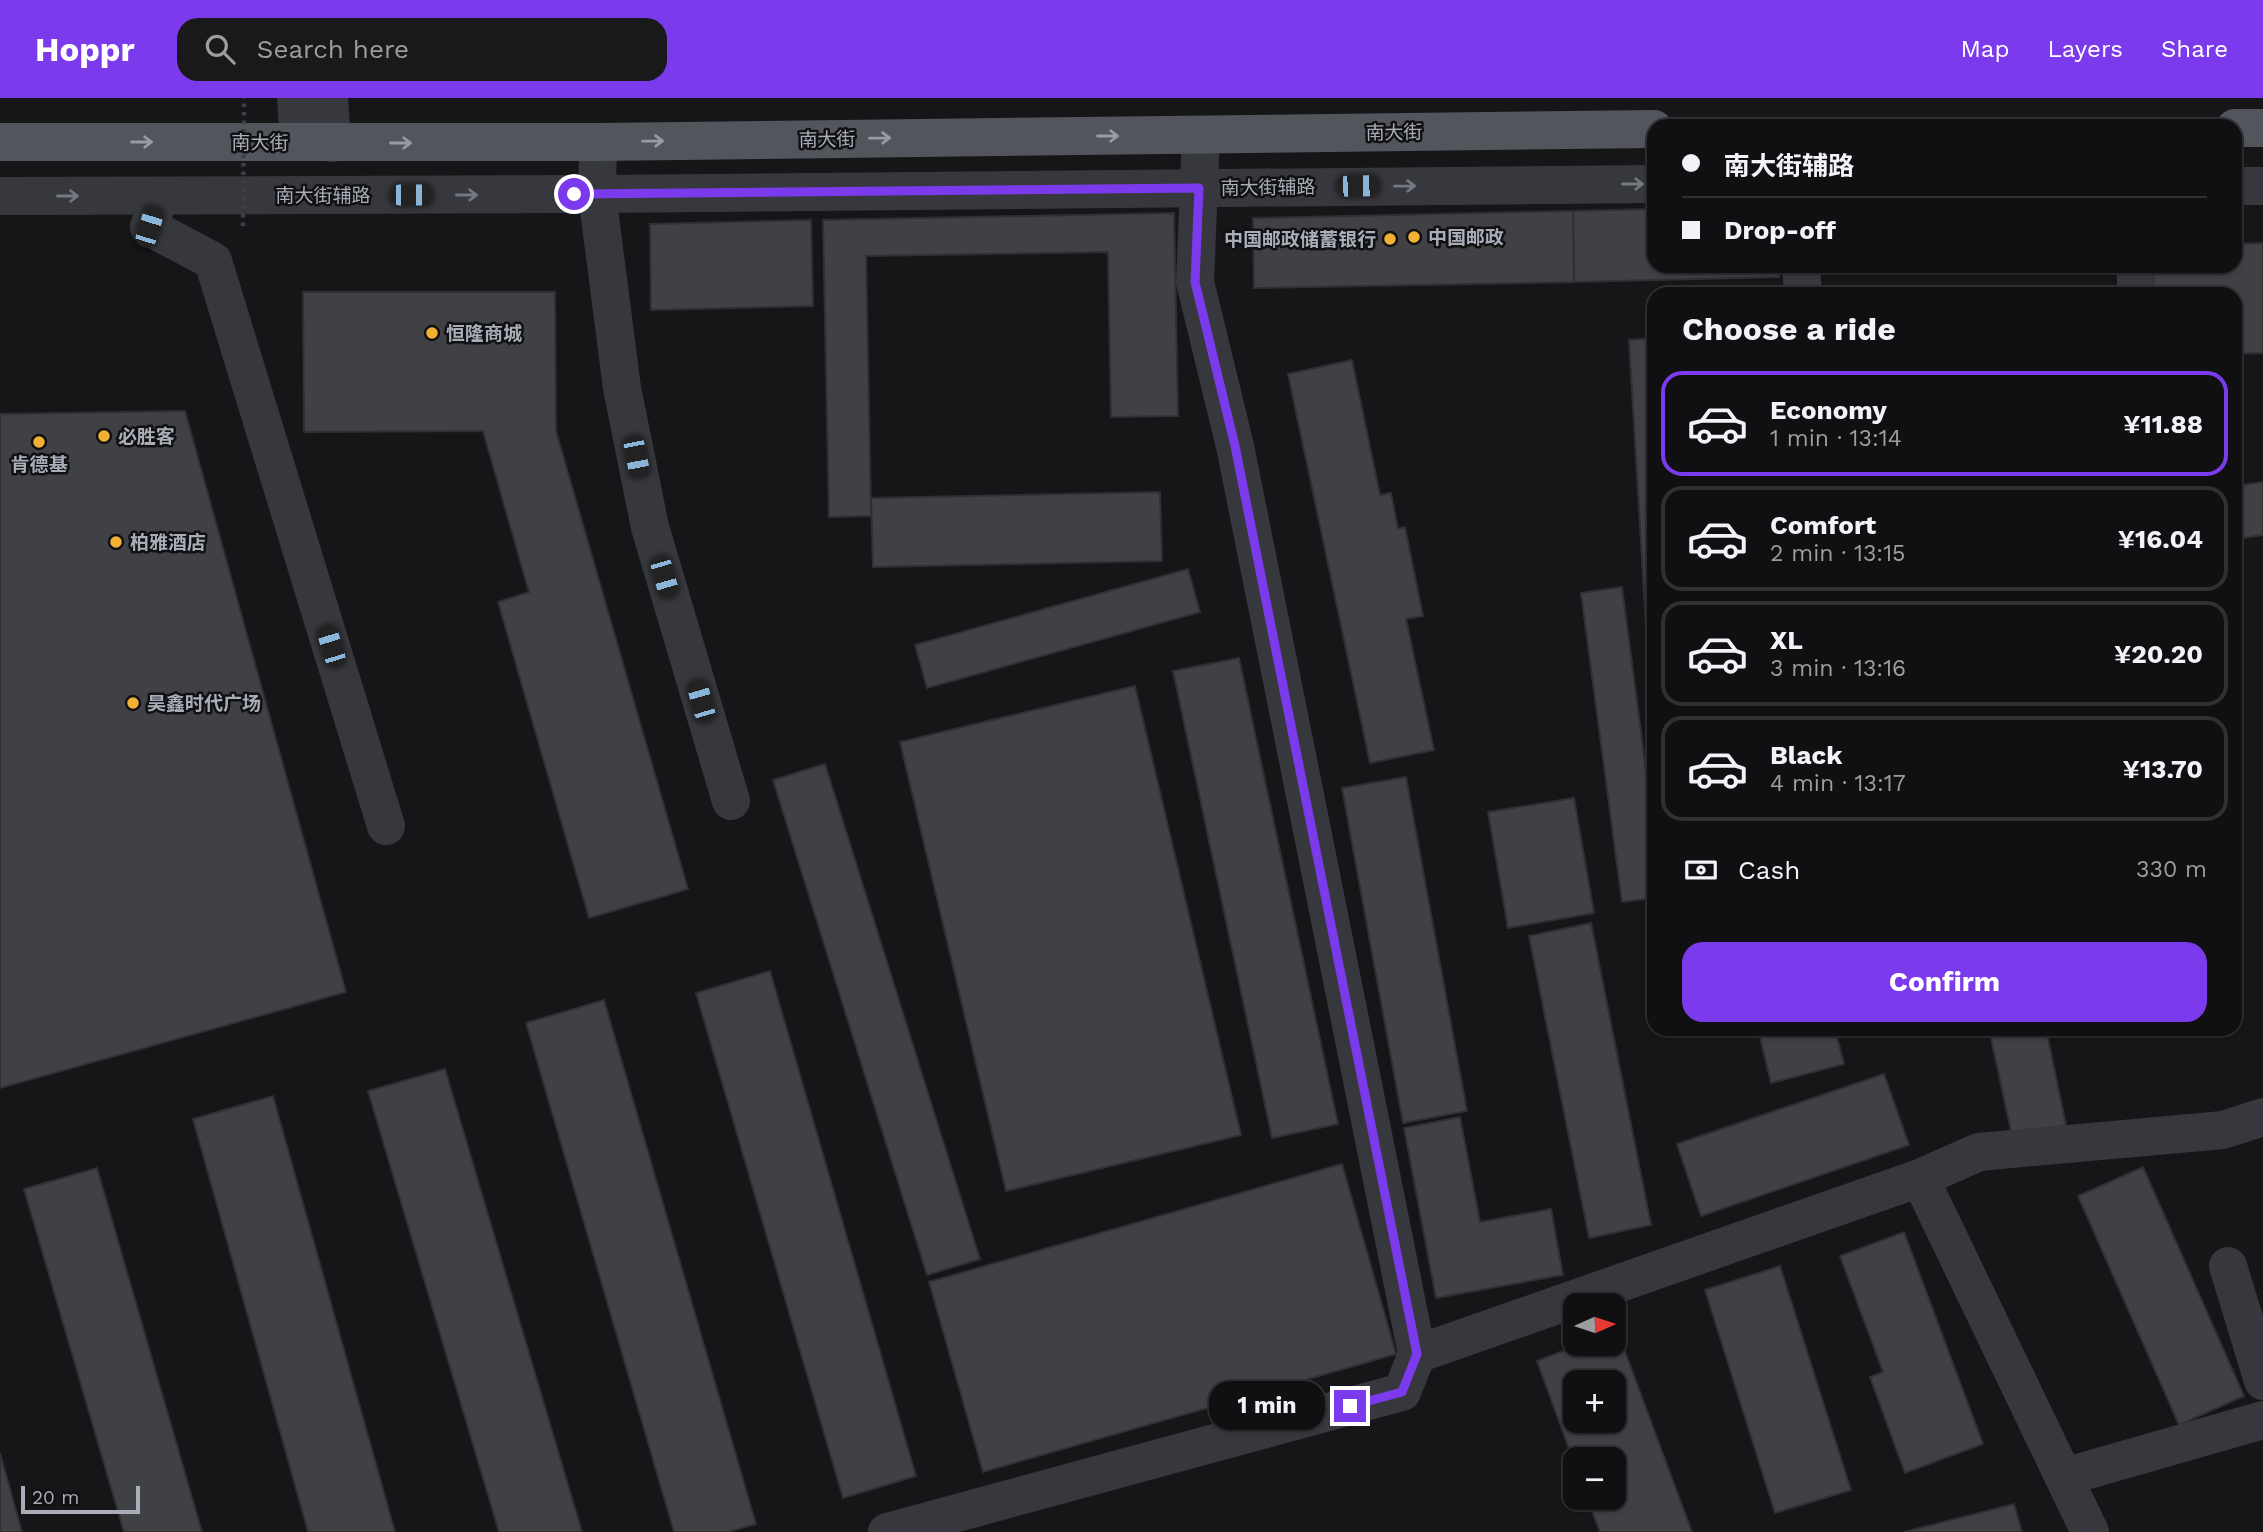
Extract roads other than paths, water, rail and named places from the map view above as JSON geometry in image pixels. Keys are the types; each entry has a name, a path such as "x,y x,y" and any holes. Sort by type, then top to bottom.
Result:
{"main road":[{"path":"2242,128 2263,128"},
{"name":"南大街","path":"0,142 598,142 1647,130"}],"street":[{"path":"296,98 316,142"},
{"path":"316,142 329,98"},
{"path":"887,1532 1402,1392 1417,1354 1235,446 1195,282 1201,135"},
{"path":"598,142 597,194 622,388 650,527 731,801"},
{"name":"南大街辅路","path":"0,197 1647,184"},
{"path":"2242,186 2263,186"},
{"path":"159,196 149,227 213,261 386,826"},
{"path":"1417,1354 1920,1178 1979,1152 2223,1130 2263,1117"},
{"path":"1920,1178 2090,1532"},
{"path":"2228,1266 2263,1381"},
{"path":"2064,1477 2263,1420"}],"place":[{"name":"中国邮政","path":"1414,237"},
{"name":"中国邮政储蓄银行","path":"1390,239"},
{"name":"恒隆商城","path":"432,333"},
{"name":"必胜客","path":"104,436"},
{"name":"肯德基","path":"39,442"},
{"name":"柏雅酒店","path":"116,542"},
{"name":"昊鑫时代广场","path":"133,703"}]}
